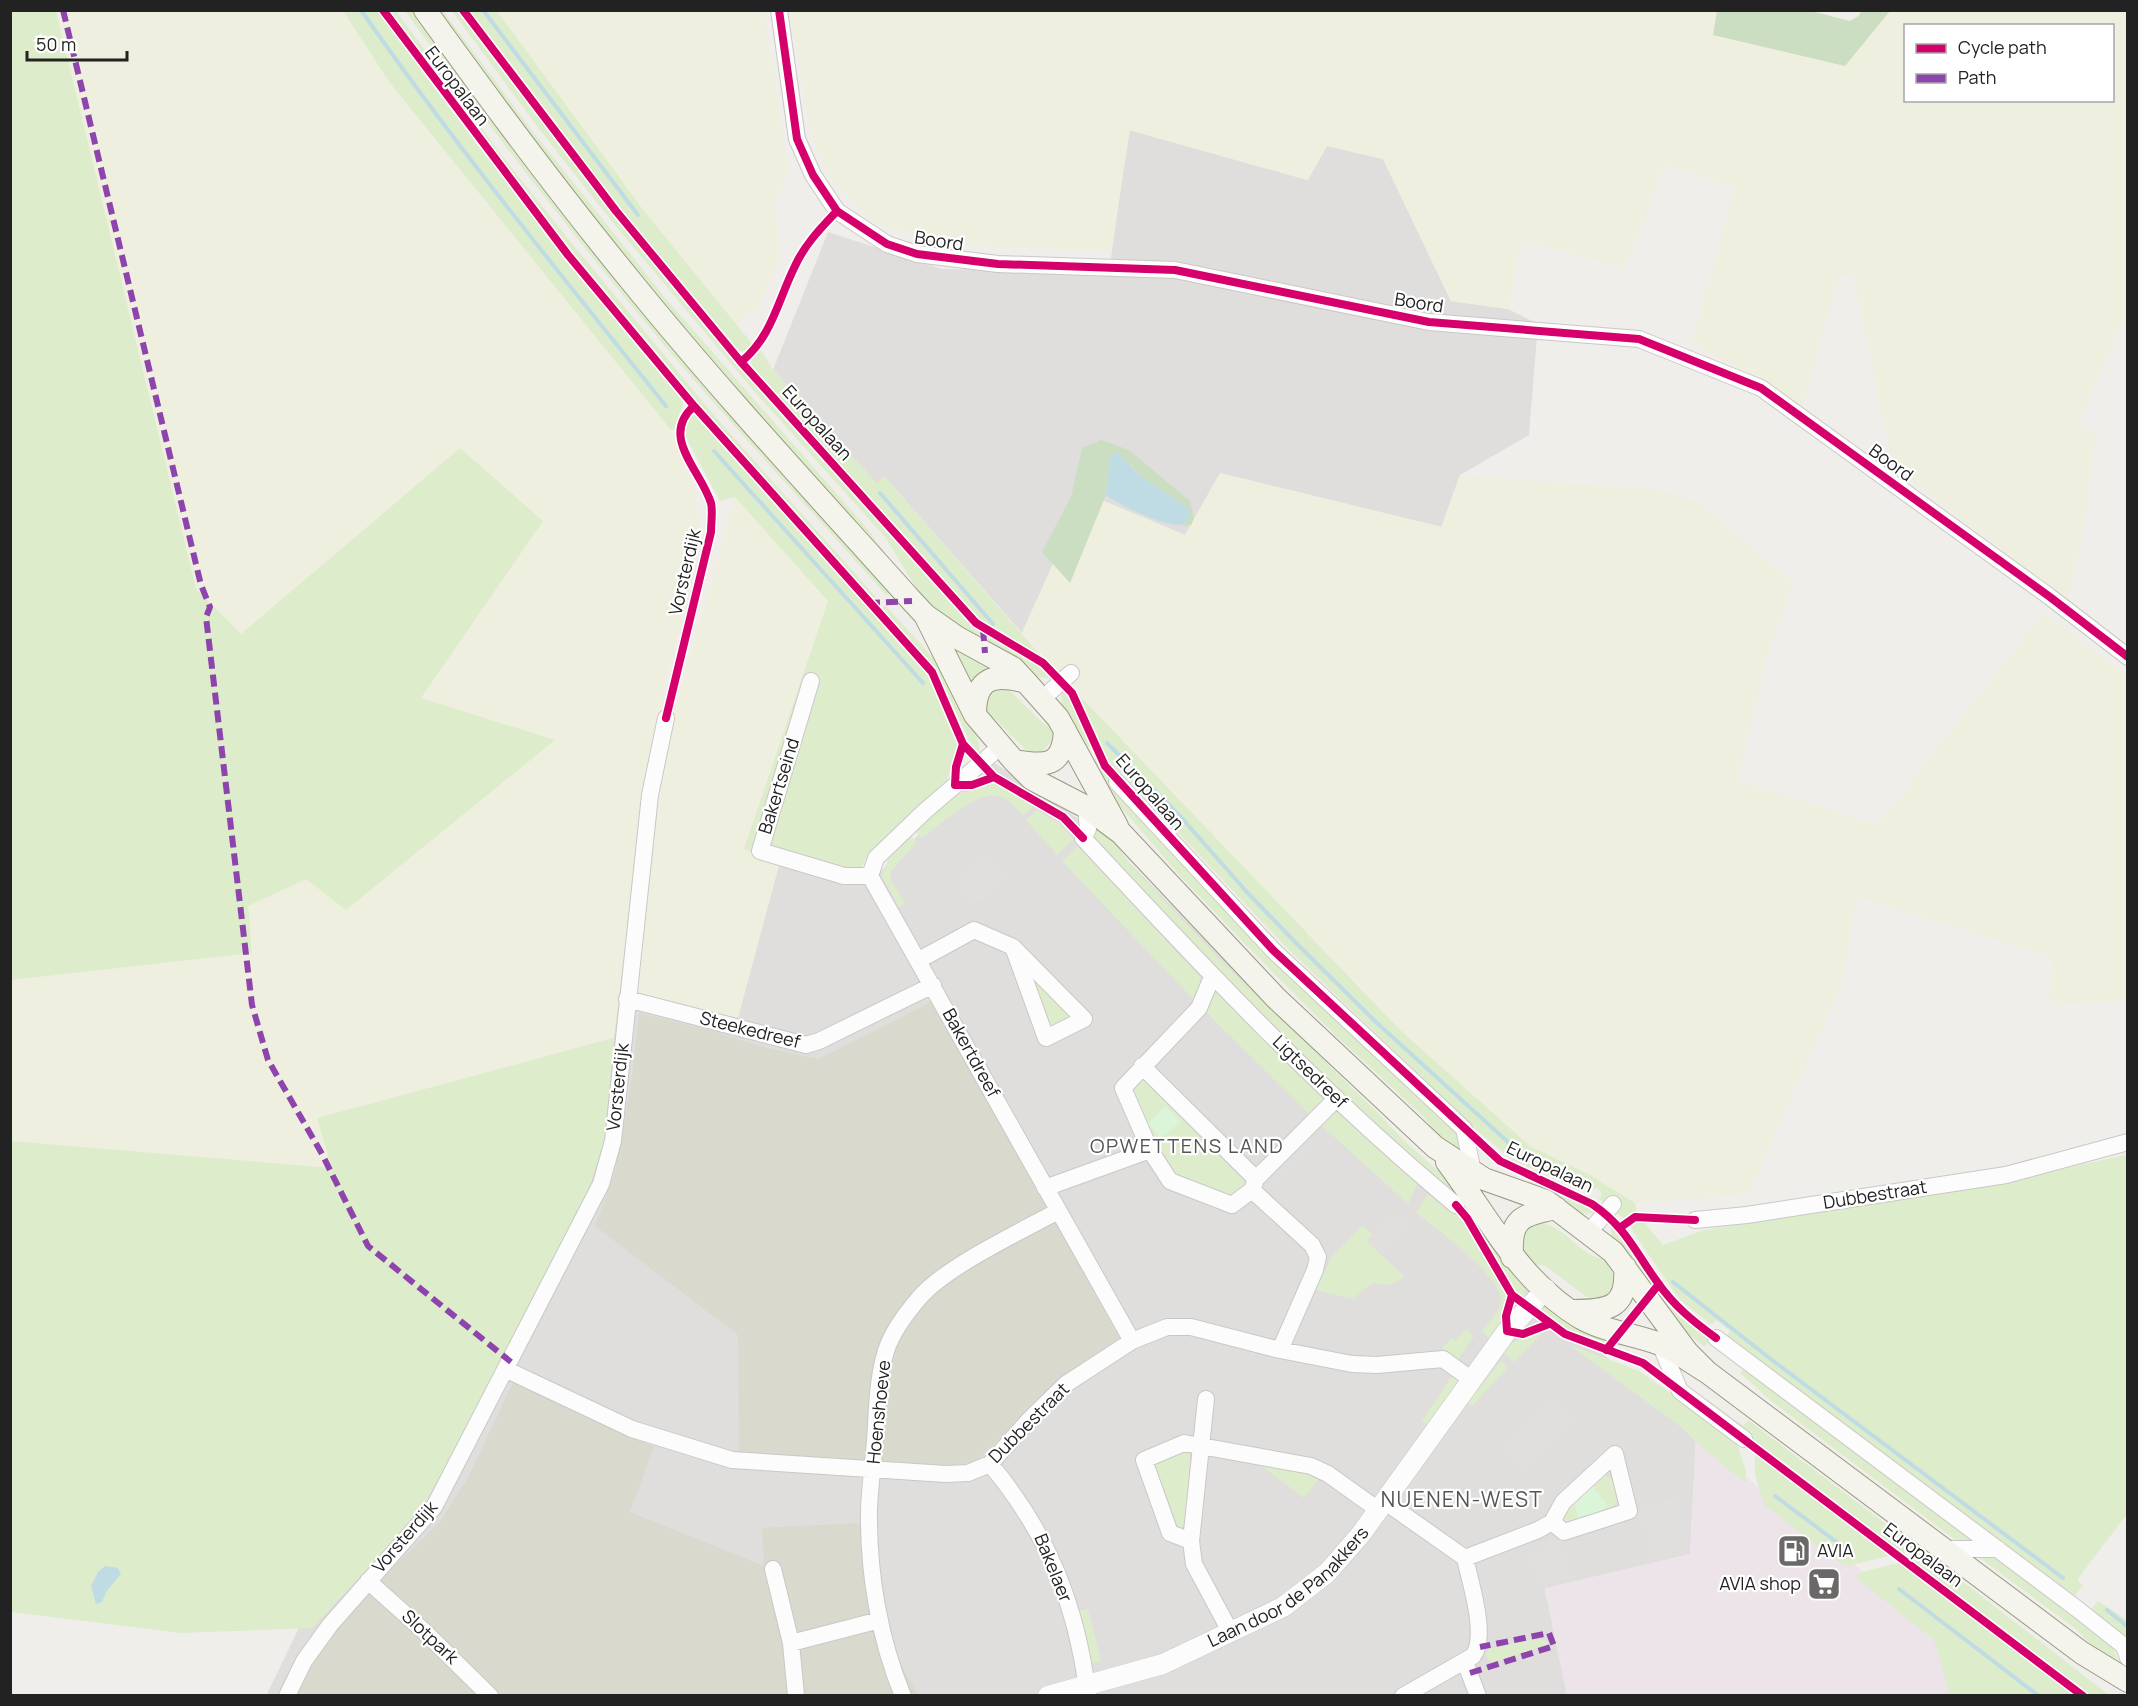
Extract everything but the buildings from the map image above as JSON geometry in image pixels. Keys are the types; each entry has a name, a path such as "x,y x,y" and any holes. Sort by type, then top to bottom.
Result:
{"main road":[{"name":"Europalaan","path":"425,10 520,141 631,282 712,378 925,615 958,638 1013,668 1026,682"},
{"name":"Europalaan","path":"925,615 975,715"},
{"path":"1009,677 1026,682 1042,699 1065,730 1062,752 1052,762 1038,765 1007,754 975,715 979,690 989,680 1009,677"},
{"name":"Europalaan","path":"1065,730 1121,833"},
{"name":"Europalaan","path":"1007,754 1032,779 1086,807 1121,833 1276,998 1436,1147 1484,1179 1546,1201 1556,1208"},
{"name":"Europalaan","path":"1436,1147 1512,1257"},
{"path":"1556,1208 1613,1252 1625,1267 1625,1287 1615,1304 1600,1310 1573,1311 1512,1257 1511,1238 1516,1223 1528,1214 1556,1208"},
{"name":"Europalaan","path":"1625,1267 1687,1352 1707,1372"},
{"name":"Europalaan","path":"1573,1311 1619,1334 1660,1344 1707,1372 2082,1653 2127,1681"},
{"name":"Europalaan","path":"2082,1653 2120,1695"}],"street":[{"name":"Boord","path":"779,10 797,139 803,154 837,211 887,244 917,254 998,264 1175,270 1429,322 1639,339 1761,388 2050,597 2127,657"},
{"path":"1042,699 1071,673"},
{"name":"Bakertseind","path":"811,681 760,851 844,876 870,876"},
{"name":"Vorsterdijk","path":"287,1695 304,1661 317,1643 434,1507 507,1370 601,1184 613,1142 650,795 666,718"},
{"path":"870,876 876,858 909,826 1007,754"},
{"name":"Europalaan","path":"1117,782 1273,950 1464,1129 1473,1172"},
{"name":"Ligtsedreef","path":"1086,807 1088,830 1083,838 1212,977 1336,1099 1456,1205"},
{"name":"Bakertdreef","path":"870,876 1132,1341"},
{"path":"919,960 974,930 1013,947 1084,1019 1046,1038 1013,947"},
{"path":"1212,977 1199,1008 1123,1088 1150,1150 1170,1181 1232,1205 1336,1099"},
{"name":"Steekedreef","path":"627,999 806,1045 819,1041 933,985"},
{"path":"1142,1066 1312,1245 1318,1257 1315,1270 1280,1350"},
{"name":"Dubbestraat","path":"1695,1220 1747,1215 2006,1175 2127,1142"},
{"path":"1045,1188 1150,1150"},
{"path":"1589,1232 1613,1204"},
{"name":"Hoenshoeve","path":"903,1695 893,1670 880,1620 870,1558 869,1508 877,1406 886,1350 900,1324 920,1296 942,1277 1058,1210"},
{"name":"Laan door de Panakkers","path":"1048,1695 1088,1690 1146,1670 1231,1633 1283,1607 1327,1573 1347,1553 1507,1331 1546,1289"},
{"name":"Dubbestraat","path":"507,1370 632,1429 732,1460 873,1471 968,1473 990,1464 1029,1420 1066,1384 1132,1341 1161,1329 1182,1326 1280,1350 1352,1364 1377,1365 1443,1359 1472,1380"},
{"path":"1716,1338 2124,1646 2127,1658"},
{"path":"1660,1344 1680,1391 1744,1439"},
{"path":"1206,1399 1191,1541 1194,1564 1231,1633"},
{"path":"1191,1541 1170,1533 1144,1460 1184,1443 1311,1466 1380,1505 1465,1558 1479,1633 1479,1647 1468,1668 1403,1695"},
{"path":"1465,1558 1538,1530 1552,1522 1563,1502 1616,1454 1629,1511 1564,1532 1552,1522"},
{"name":"Bakelaer","path":"990,1464 1014,1492 1042,1535 1058,1571 1073,1620 1088,1690"},
{"path":"1944,1549 1998,1549"},
{"path":"773,1569 791,1642 796,1695"},
{"name":"Slotpark","path":"368,1581 426,1632 490,1695"},
{"path":"791,1642 880,1620"},
{"path":"1468,1668 1478,1695"}],"shaded area":[{"path":"1129,130 1307,180 1327,146 1383,159 1451,301 1508,309 1538,324 1529,435 1460,475 1442,527 1220,473 1185,535 1085,493 1022,633 884,476 877,484 773,370 828,232 942,269 1109,272"},
{"path":"993,762 1101,834 1467,1205 1565,1320 1696,1437 1690,1554 1545,1589 1567,1695 266,1696 313,1599 636,810 844,881 867,885"},
{"path":"987,852 1008,876 983,900 969,899 956,881"},
{"path":"933,1001 1119,1338 1059,1379 977,1461 939,1468 739,1452 738,1335 595,1226 615,1172 631,1084 639,1013 713,1031 763,1047 819,1059"},
{"path":"1309,1135 1317,1142 1274,1186 1267,1179"},
{"path":"1395,1212 1410,1225 1383,1255 1367,1241"},
{"path":"514,1380 654,1447 630,1512 764,1566 762,1528 859,1523 893,1650 918,1695 296,1696 318,1655 367,1592 439,1523 469,1476"},
{"path":"1549,1399 1576,1422 1524,1471 1500,1452"},
{"path":"1696,1437 2014,1695 1567,1695 1545,1588 1690,1554"},
{"path":"1680,1497 1686,1553 1654,1560 1640,1507"},
{"path":"1559,1539 1572,1579 1539,1587 1529,1557 1544,1552 1546,1543"}],"green space":[{"path":"1811,10 1850,21 1861,10 2127,11 2127,318 2124,317 2078,424 2096,434 2084,526 2069,601 1893,466 1853,275 1839,276 1802,407 1769,383 1692,344 1734,188 1665,164 1625,268 1522,240 1508,309 1451,301 1383,159 1327,146 1308,180 1130,130 1111,251 947,244 875,222 830,178 811,137 791,11"},
{"path":"10,11 56,11 196,589 241,634 460,448 543,521 421,698 555,740 346,910 306,879 248,906 252,953 11,980"},
{"path":"56,11 342,11 390,83 671,430 692,484 701,521 694,568 660,707 641,818 614,1038 317,1118 332,1168 11,1141 10,980 252,953 247,906 306,879 555,740 421,698 542,521 460,448 241,635 196,589"},
{"path":"343,11 378,11 527,209 684,401 674,429 671,430 390,83"},
{"path":"387,11 396,11 503,157 718,420 877,598 869,596 658,360 568,251 498,161"},
{"path":"405,11 415,11 893,590 886,595 669,351 534,183"},
{"path":"433,11 443,11 534,133 667,300 866,527 891,561 888,564 741,400 597,227"},
{"path":"452,11 460,11 544,125 703,323 979,631 983,644 927,606 885,537 753,390 609,218 539,129"},
{"path":"468,11 497,11 644,211 754,346 747,352 737,350 620,210"},
{"path":"497,11 764,11 789,171 774,205 781,256 760,306 736,325 644,211"},
{"path":"1717,11 1811,11 1850,21 1859,16 1861,11 1890,11 1845,66 1713,35"},
{"path":"761,350 773,370 877,483 884,476 1041,656 989,629 976,618 752,368 751,361"},
{"path":"693,413 928,674 956,731 957,750 947,780 866,858 862,866 868,885 744,849 828,601 735,497 720,501 682,430 684,419"},
{"path":"1101,440 1129,450 1190,501 1194,519 1191,525 1181,526 1186,523 1187,507 1140,476 1131,465 1110,457 1106,495 1070,583 1042,552 1071,497 1082,448"},
{"path":"1220,473 1441,527 1460,475 1661,490 1697,502 1793,582 1766,660 1737,780 1878,825 2043,613 2127,675 2127,1000 2049,1006 2052,957 1857,897 1843,981 1748,1195 1635,1203 1590,1175 1530,1146 1399,1029 1135,756 1022,633 1053,564 1070,583 1104,501 1185,535"},
{"path":"735,496 828,601 745,849 780,862 738,1018 634,994 656,822 674,713"},
{"path":"885,605 931,655 958,691 969,711 980,754 970,742 937,673 881,610"},
{"path":"941,631 1001,664 972,689"},
{"path":"987,636 1036,662 1052,679 1030,676 989,646"},
{"path":"1061,688 1076,707 1091,744 1083,753 1062,710"},
{"path":"999,690 1009,690 1043,723 1053,728 1054,738 1042,752 1032,753 1025,749 985,709 992,694"},
{"path":"1075,691 1399,1029 1530,1146 1590,1175 1635,1203 1637,1214 1623,1218 1598,1198 1602,1195 1598,1188 1583,1191 1511,1159 1480,1133 1285,946 1121,772 1118,775 1102,751"},
{"path":"1096,757 1109,779 1193,870 1459,1130 1462,1156 1445,1145 1423,1116 1335,1035 1179,875 1098,780 1088,764"},
{"path":"997,782 1035,805 1023,816 1006,799 998,796 980,798 922,838 915,831 951,797"},
{"path":"1037,810 1060,824 1074,839 1057,855 1026,820"},
{"path":"1094,820 1108,830 1131,866 1229,969 1471,1203 1482,1217 1475,1225 1461,1205 1377,1130 1193,950 1093,839"},
{"path":"911,836 917,842 890,872 891,880 905,903 899,907 882,876 889,857"},
{"path":"1078,846 1202,979 1194,1000 1062,861"},
{"path":"1023,963 1071,1013 1071,1018 1050,1026"},
{"path":"1213,989 1326,1100 1311,1116 1204,1010"},
{"path":"614,1038 604,1142 588,1191 496,1372 423,1509 312,1628 181,1633 11,1612 11,1141 332,1168 317,1118"},
{"path":"1141,1078 1146,1079 1244,1181 1244,1186 1233,1196 1173,1179 1130,1089"},
{"path":"1165,1106 1181,1122 1161,1137 1148,1124"},
{"path":"1335,1109 1417,1184 1408,1204 1320,1124"},
{"path":"2126,1155 2127,1514 2077,1580 2083,1585 2075,1596 1727,1336 1730,1331 1716,1320 1712,1325 1680,1300 1633,1232 1631,1222 1643,1221 1663,1245 1704,1230 2034,1175"},
{"path":"1530,1180 1599,1213 1577,1214 1522,1188"},
{"path":"1428,1194 1449,1212 1453,1209 1461,1218 1506,1294 1500,1328 1493,1342 1482,1331 1501,1303 1497,1289 1478,1265 1416,1212"},
{"path":"1609,1221 1653,1281 1647,1292 1613,1243"},
{"path":"1541,1223 1558,1230 1587,1252 1604,1259 1614,1275 1611,1291 1602,1298 1590,1299 1545,1266 1531,1263 1522,1251 1523,1240 1528,1230"},
{"path":"1363,1225 1373,1235 1367,1241 1405,1277 1390,1285 1372,1283 1352,1299 1316,1290 1331,1258"},
{"path":"1489,1227 1523,1279 1527,1301 1513,1289 1482,1237"},
{"path":"1661,1293 1679,1316 1710,1339 1705,1347 1668,1318 1655,1302"},
{"path":"1558,1308 1612,1336 1604,1344 1563,1330 1537,1309"},
{"path":"1543,1328 1545,1330 1514,1362 1503,1352 1512,1343"},
{"path":"1466,1329 1474,1336 1457,1361 1443,1352 1443,1347 1452,1338 1455,1340"},
{"path":"1568,1344 1639,1371 1708,1419 1737,1444 1746,1471 1745,1483 1681,1427"},
{"path":"1501,1361 1508,1368 1472,1406 1468,1402"},
{"path":"1746,1366 1980,1541 1961,1544 1771,1401 1740,1373"},
{"path":"1454,1373 1461,1380 1428,1425 1422,1421"},
{"path":"1707,1399 1743,1426 1748,1420 1919,1549 1903,1553 1704,1404"},
{"path":"1178,1452 1189,1454 1190,1458 1187,1525 1179,1528 1154,1464"},
{"path":"1755,1453 1892,1555 1848,1566 1841,1564 1764,1505 1755,1474"},
{"path":"1264,1463 1311,1471 1320,1477 1304,1498 1263,1467"},
{"path":"1605,1475 1618,1484 1620,1498 1609,1509 1568,1525 1562,1518 1575,1499 1591,1482"},
{"path":"1591,1484 1608,1506 1594,1515 1579,1520 1574,1501"},
{"path":"1993,1554 2112,1644 2121,1669 2105,1659 2077,1630 1976,1555"},
{"path":"1923,1558 1936,1561 2109,1695 2090,1695 1913,1561"},
{"path":"1902,1562 2078,1695 1953,1695 1949,1692 1934,1640 1855,1577 1862,1572"},
{"path":"2098,1601 2127,1620 2127,1641 2089,1612"},
{"path":"1088,1609 1101,1661 1089,1664 1076,1612"},
{"path":"1536,1639 1549,1641 1547,1645 1492,1663 1485,1655 1489,1649"}],"water":[{"path":"1117,452 1140,476 1187,507 1190,514 1185,523 1169,524 1133,510 1106,495 1110,457"},
{"path":"105,1566 118,1568 121,1574 106,1592 102,1602 96,1604 91,1586 98,1572"}],"waterway":[{"path":"361,10 472,161 666,406"},
{"path":"483,10 638,215"},
{"path":"714,451 923,683"},
{"path":"880,493 993,624"},
{"path":"1107,743 1180,816 1246,891 1295,942 1377,1023 1519,1152"},
{"path":"1673,1282 1772,1360 2063,1578"},
{"path":"1775,1496 1850,1552"},
{"path":"1899,1589 2039,1696"},
{"path":"2107,1610 2128,1627"}],"marked path":[{"path":"63,10 201,585 210,607 206,617 252,1005 268,1060 322,1154 368,1246 511,1362"},
{"path":"868,603 912,601"},
{"path":"983,629 985,653"},
{"path":"1470,1673 1554,1646 1549,1633 1480,1647"}],"cycle path":[{"path":"383,10 568,255 694,406 932,672 963,744 994,777 1063,817 1083,838"},
{"path":"463,10 616,211 741,362 976,623 1043,663 1072,693 1105,766 1273,950 1500,1161 1592,1204 1604,1213 1622,1231 1671,1299 1692,1320 1716,1338"},
{"path":"779,10 797,139 813,175 837,211 887,244 917,254 998,264 1175,270 1429,322 1639,339 1761,388 2050,597 2128,657"},
{"path":"741,362 752,352 767,330 799,258 837,211"},
{"path":"666,718 711,532 711,503 681,442 680,430 684,418 694,406"},
{"path":"963,744 956,767 955,785 972,785 994,777"},
{"path":"1456,1205 1467,1218 1512,1295 1565,1334 1643,1363 2083,1696"},
{"path":"1621,1227 1635,1217 1695,1220"},
{"path":"1606,1350 1659,1284"},
{"path":"1512,1295 1506,1316 1507,1331 1523,1334 1549,1324"}],"place":[{"name":"AVIA","path":"1794,1551"},
{"name":"AVIA shop","path":"1824,1584"}],"district":[{"name":"OPWETTENS LAND","path":"1187,1146"},
{"name":"NUENEN-WEST","path":"1462,1500"}]}
